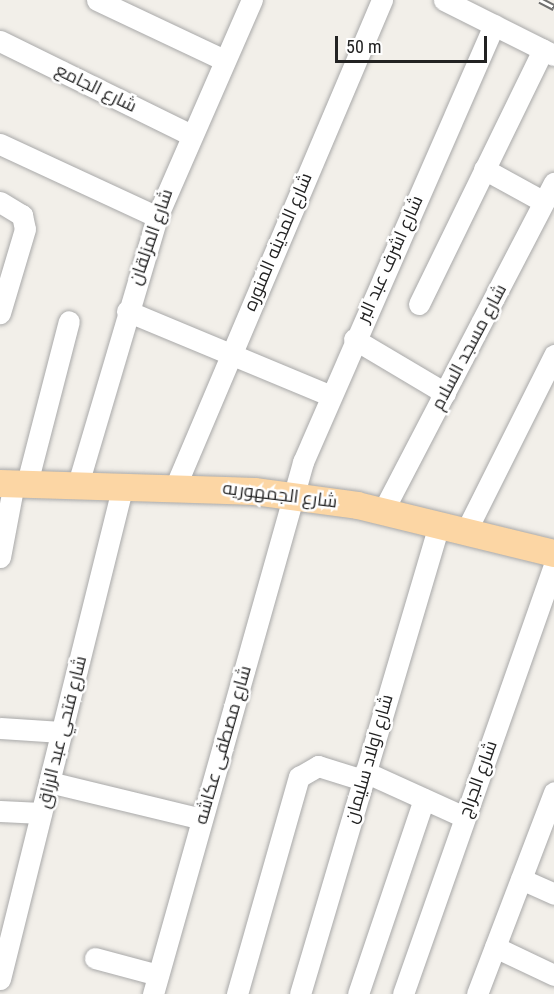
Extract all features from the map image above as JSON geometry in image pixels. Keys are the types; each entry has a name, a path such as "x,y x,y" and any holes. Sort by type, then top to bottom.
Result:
{"main road":[{"name":"شارع الجمهوريه","path":"14,483 176,485 294,496 439,524 554,553"}],"street":[{"path":"97,0 224,60"},
{"name":"شارع المزلقان","path":"78,484 127,311 157,217 252,0"},
{"name":"شارع المدينه المنوره","path":"176,485 382,0"},
{"path":"419,304 484,170 549,52 444,0"},
{"name":"شارع اشرف عبد البر","path":"294,496 329,395 494,25"},
{"name":"شارع الجامع","path":"0,40 191,135"},
{"path":"0,144 157,217"},
{"path":"484,170 549,193"},
{"name":"شارع مسجد السلام","path":"383,512 549,193"},
{"path":"0,202 16,209 25,222 0,313"},
{"path":"127,311 329,395"},
{"path":"0,557 14,483 69,321"},
{"path":"354,339 445,393"},
{"path":"466,531 554,355"},
{"name":"شارع فتحي عبد الرزاق","path":"0,979 9,908 41,813 123,485"},
{"name":"شارع مصطفى عكاشه","path":"155,984 294,496"},
{"name":"شارع اولاد سليمان","path":"300,994 439,524"},
{"name":"شارع الجراج","path":"403,994 554,566"},
{"path":"0,728 62,732"},
{"path":"237,994 299,777 318,766 364,776 464,817"},
{"path":"49,782 202,819"},
{"path":"477,994 554,792"},
{"path":"358,994 424,799"},
{"path":"0,811 41,813"},
{"path":"521,879 554,894"},
{"path":"495,947 554,975"},
{"path":"95,958 155,984"}],"railway":[{"path":"540,0 554,7"}]}
